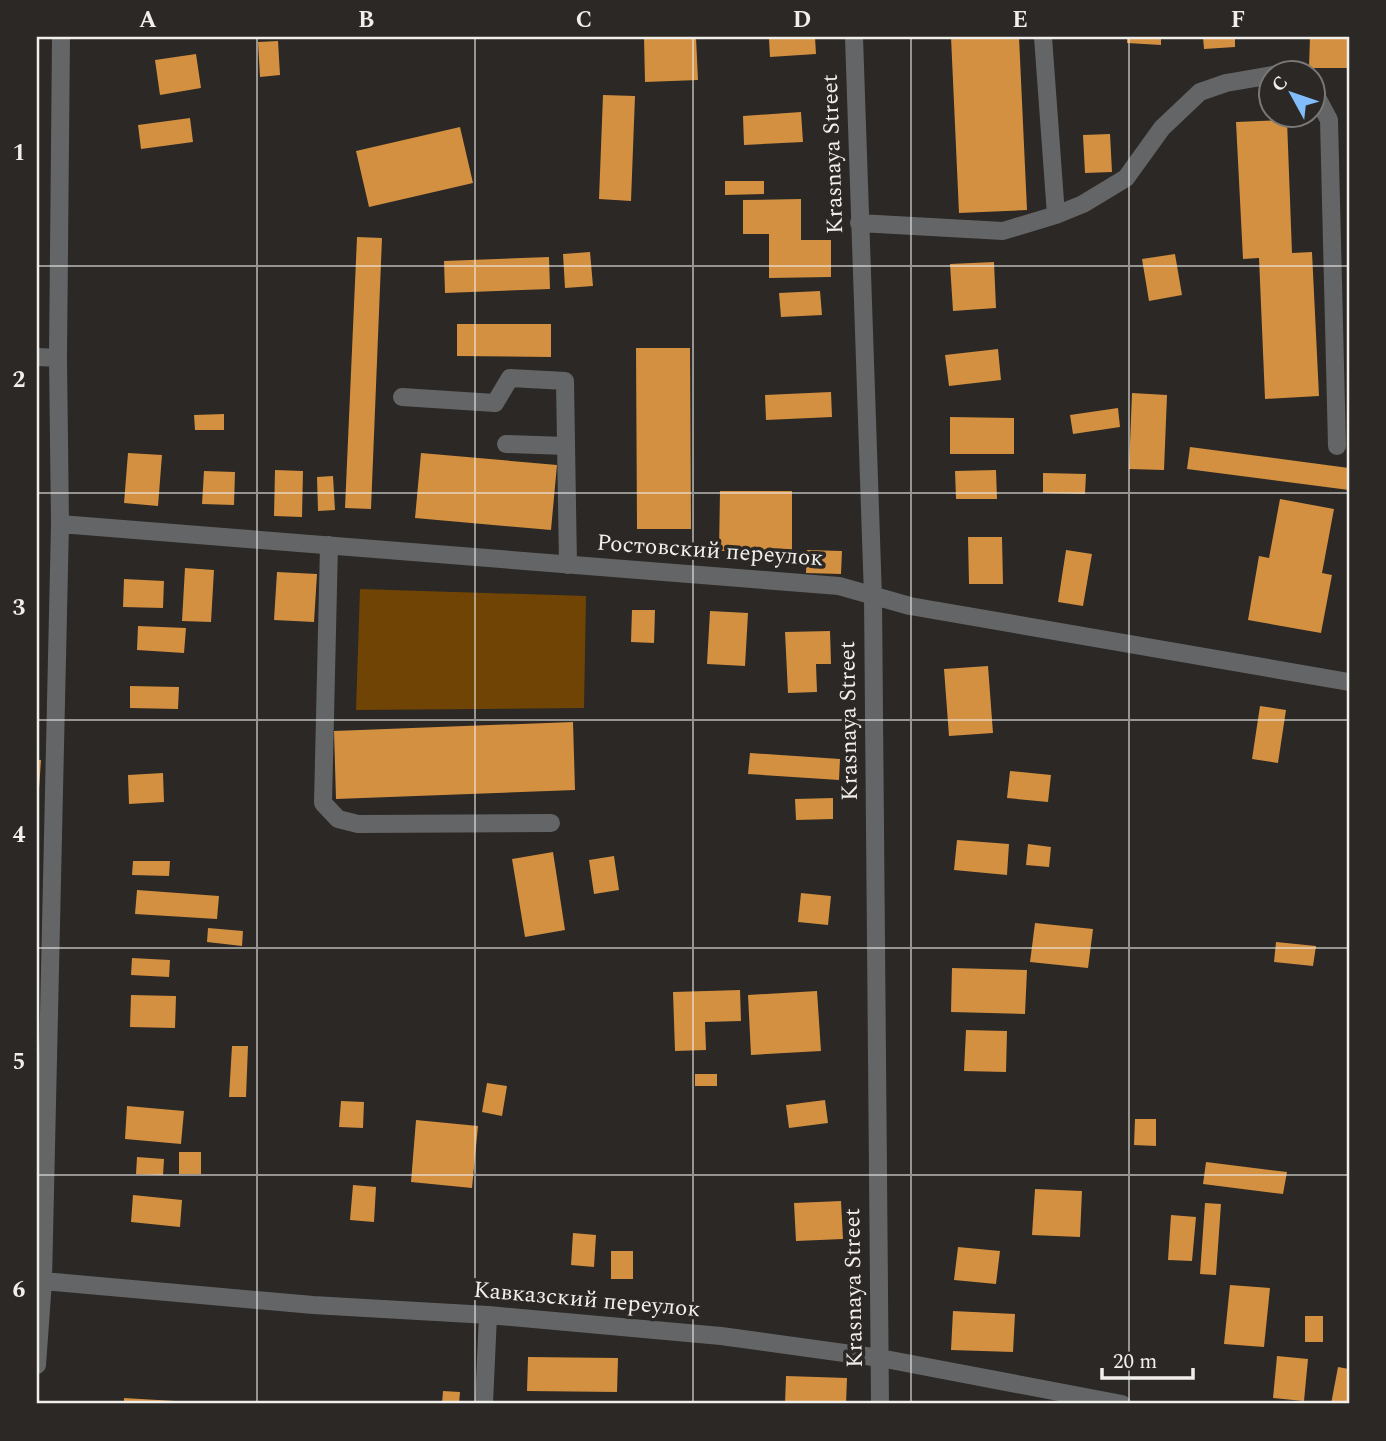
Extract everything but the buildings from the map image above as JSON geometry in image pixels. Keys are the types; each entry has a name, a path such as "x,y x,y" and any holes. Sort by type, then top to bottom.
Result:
{"street":[{"path":"37,1365 43,1281 60,524 58,358 61,37"},
{"name":"Krasnaya Street","path":"854,37 873,597 880,1404"},
{"path":"1043,37 1056,215"},
{"path":"859,223 1003,231 1056,215 1083,204 1126,178 1163,128 1200,92 1226,83 1256,78"},
{"path":"1326,114 1329,120 1337,446"},
{"path":"37,358 58,358"},
{"path":"402,397 495,403 510,378 565,381 568,565"},
{"path":"506,444 566,446"},
{"name":"Ростовский переулок","path":"60,524 839,586 910,606 1349,682"},
{"path":"329,545 323,803 338,819 358,824 551,823"},
{"name":"Кавказский переулок","path":"43,1281 721,1336 880,1358 1122,1404"},
{"path":"484,1404 488,1315"}],"shaded area":[{"path":"360,589 586,596 584,708 356,710"}]}
